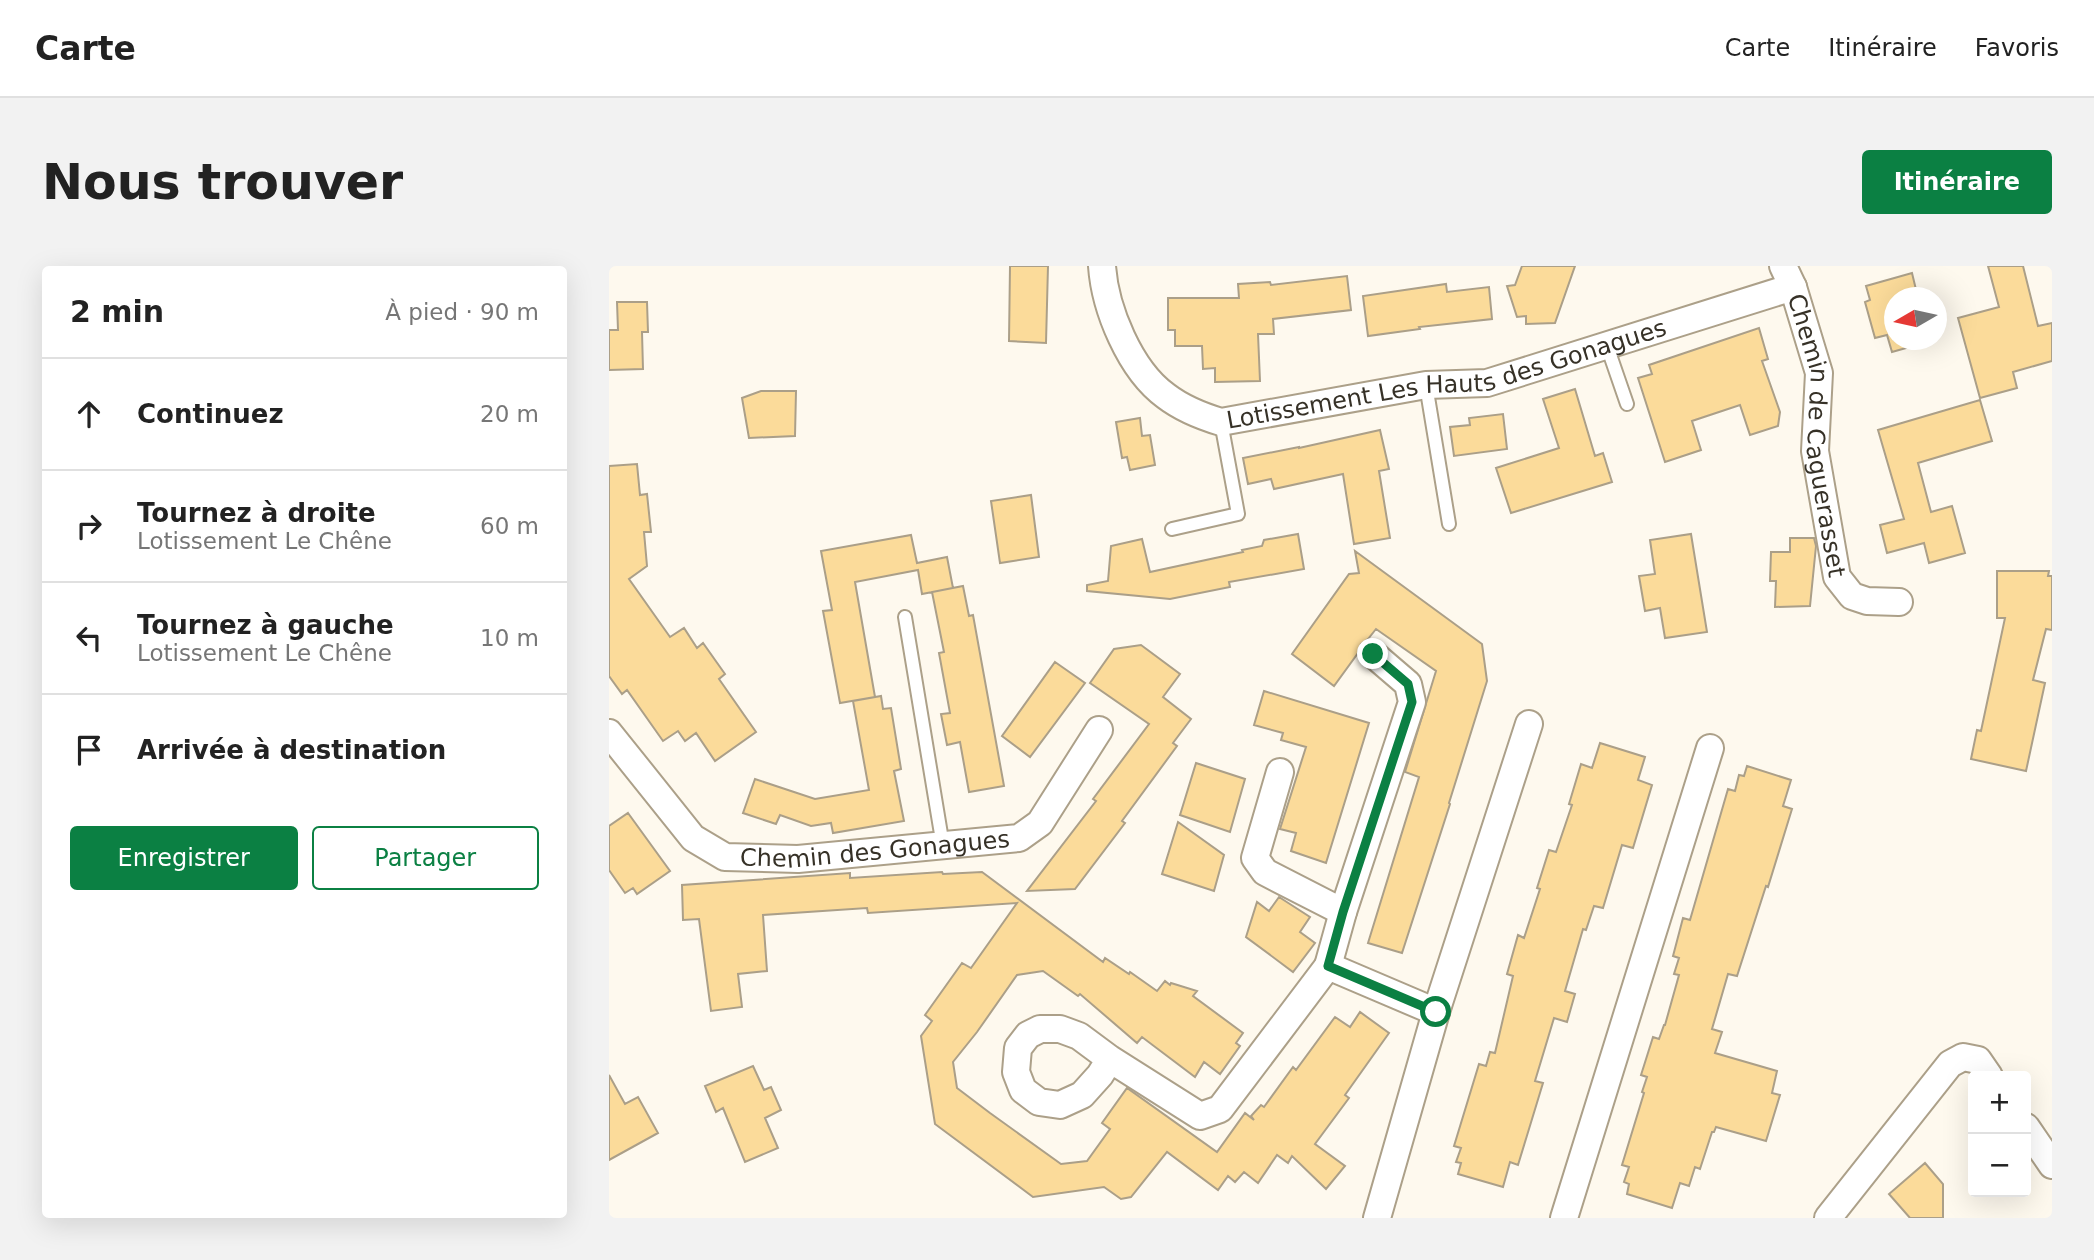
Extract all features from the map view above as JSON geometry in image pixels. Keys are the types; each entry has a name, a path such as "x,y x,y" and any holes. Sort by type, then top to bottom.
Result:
{"street":[{"name":"Lotissement Les Hauts des Gonagues","path":"1102,266 1104,286 1120,332 1141,370 1164,396 1199,416 1221,422 1426,385 1487,383 1607,345 1788,277"},
{"name":"Chemin de Caguerasset","path":"1788,277 1819,373 1815,451 1837,577 1852,596 1867,601 1899,602"},
{"path":"1110,1059 1200,1116 1220,1109 1328,966 1412,702 1408,684 1373,654"},
{"path":"1377,1218 1436,1012 1529,724"},
{"name":"Chemin des Gonagues","path":"609,733 693,838 725,857 798,859 1019,838 1040,823 1100,730"},
{"path":"1564,1218 1710,748"},
{"path":"1280,772 1255,858 1265,872 1343,912"},
{"path":"1328,966 1436,1012"},
{"path":"1828,1218 1949,1064 1963,1057 1978,1060 1986,1071"},
{"path":"2030,1134 2052,1165"}],"lane":[{"path":"1607,345 1627,404"},
{"path":"1426,385 1449,524"},
{"path":"1172,529 1238,514 1221,422"},
{"path":"905,617 943,846"}],"building":[{"path":"1010,266 1048,266 1046,343 1009,341"},
{"path":"1522,266 1575,266 1555,323 1526,324 1526,316 1517,317 1507,286 1515,285"},
{"path":"1988,266 2023,266 2038,326 2052,323 2052,361 2013,372 2017,388 1980,398 1958,318 1999,307"},
{"path":"1912,273 1915,287 1884,287 1884,336 1875,338 1865,302 1870,300 1866,286"},
{"path":"1347,276 1351,310 1273,319 1274,334 1258,334 1260,381 1215,382 1215,368 1203,369 1202,346 1175,346 1175,330 1168,330 1168,298 1239,298 1238,284 1270,282 1271,285"},
{"path":"1446,284 1447,292 1489,287 1492,319 1368,336 1363,296"},
{"path":"617,302 647,302 648,332 642,332 643,369 609,370 609,330 618,330"},
{"path":"1759,328 1768,359 1762,361 1780,412 1778,426 1750,435 1740,405 1692,421 1701,450 1665,462 1638,378 1652,374 1649,365"},
{"path":"1575,389 1595,456 1603,453 1612,482 1511,513 1496,468 1559,448 1543,399"},
{"path":"761,391 796,391 795,436 749,438 742,398"},
{"path":"1980,400 1992,441 1918,463 1931,512 1952,506 1965,553 1929,563 1924,543 1887,553 1880,525 1904,519 1878,430"},
{"path":"1503,414 1507,449 1454,456 1450,427 1470,425 1469,418"},
{"path":"1140,418 1142,436 1150,435 1155,465 1130,470 1127,457 1122,458 1116,422"},
{"path":"1380,430 1389,469 1379,471 1390,538 1354,544 1343,474 1274,489 1271,479 1248,484 1243,458"},
{"path":"637,464 640,495 647,494 651,532 644,532 647,566 629,579 670,637 684,628 697,648 703,643 725,674 719,679 756,732 715,761 696,733 685,741 678,731 663,741 627,690 622,694 609,676 609,466"},
{"path":"1031,495 1039,557 1000,563 991,501"},
{"path":"1298,534 1304,569 1229,582 1230,587 1170,599 1087,591 1087,585 1108,581 1111,546 1142,539 1150,572 1243,552 1242,550 1262,546 1264,540"},
{"path":"1691,534 1707,632 1665,638 1660,608 1645,611 1639,576 1655,574 1650,540"},
{"path":"911,535 917,563 947,557 953,588 922,594 918,570 855,582 875,697 840,703 823,611 832,610 821,551"},
{"path":"1790,538 1814,538 1816,546 1810,606 1775,607 1776,581 1770,581 1771,552 1790,552"},
{"path":"1355,551 1482,644 1487,681 1402,953 1368,943 1419,777 1405,772 1436,671 1376,629 1361,644 1358,653 1334,686 1292,654 1349,574 1359,573"},
{"path":"1997,571 2049,571 2048,576 2052,576 2052,630 2046,629 2033,680 2045,683 2026,771 1971,759 1977,730 1981,731 2005,618 1997,618"},
{"path":"963,586 969,616 973,615 1004,786 969,792 960,742 947,745 941,714 950,713 939,653 944,652 932,592"},
{"path":"1141,645 1180,674 1163,697 1191,719 1173,743 1177,746 1122,821 1125,823 1075,889 1027,891 1096,801 1093,799 1149,724 1090,683 1114,649"},
{"path":"1055,662 1085,683 1030,757 1002,736"},
{"path":"1264,691 1369,723 1326,863 1291,851 1296,833 1280,829 1306,747 1281,740 1283,733 1254,725"},
{"path":"881,696 883,709 891,708 901,769 894,771 904,821 833,833 831,823 811,826 780,815 776,824 743,813 755,779 815,799 869,790 853,701"},
{"path":"1600,743 1645,757 1638,780 1652,785 1633,848 1622,845 1603,908 1594,906 1586,930 1583,929 1565,991 1575,994 1567,1022 1554,1018 1535,1081 1543,1083 1518,1165 1510,1162 1503,1187 1458,1174 1461,1163 1456,1162 1461,1148 1454,1146 1479,1064 1486,1066 1490,1052 1495,1053 1513,976 1507,974 1518,935 1524,938 1549,850 1556,852 1572,805 1569,804 1581,764 1592,768"},
{"path":"1196,763 1245,779 1230,832 1180,815"},
{"path":"1747,766 1791,780 1783,806 1792,809 1737,976 1728,974 1712,1029 1722,1032 1715,1053 1777,1071 1772,1093 1780,1095 1766,1141 1716,1127 1700,1169 1695,1167 1689,1186 1680,1183 1672,1208 1627,1194 1629,1184 1624,1182 1629,1167 1622,1165 1644,1093 1642,1092 1647,1077 1641,1075 1653,1037 1659,1039 1665,1025 1679,975 1674,974 1679,958 1673,956 1683,918 1690,920 1728,789 1735,791 1739,775 1744,776"},
{"path":"628,813 670,871 637,894 633,888 625,893 609,870 609,826"},
{"path":"1178,822 1224,855 1214,891 1162,874"},
{"path":"982,872 1103,962 1105,958 1157,991 1165,981 1170,985 1171,983 1197,991 1193,996 1243,1033 1236,1043 1240,1046 1220,1074 1204,1062 1195,1077 1142,1037 1137,1043 1080,994 1078,996 1043,971 1017,975 953,1062 957,1088 990,1113 1061,1164 1087,1161 1110,1129 1102,1123 1127,1088 1217,1152 1245,1113 1254,1120 1251,1116 1261,1105 1264,1107 1293,1067 1296,1070 1335,1017 1350,1027 1360,1012 1389,1033 1345,1095 1349,1098 1315,1144 1345,1166 1326,1189 1292,1156 1288,1163 1277,1155 1258,1183 1244,1172 1235,1182 1228,1176 1218,1190 1167,1152 1131,1197 1121,1199 1104,1187 1033,1197 935,1124 921,1036 932,1021 925,1015 962,963 971,968 1017,903 868,913 867,908 763,915 767,971 738,974 742,1007 711,1011 699,919 683,920 682,885 850,873 850,878"},
{"path":"1279,897 1310,917 1300,932 1315,943 1293,972 1246,937 1257,902 1269,911"},
{"path":"753,1066 764,1090 771,1087 781,1110 765,1118 778,1148 745,1162 723,1108 716,1112 705,1086"},
{"path":"609,1075 625,1104 638,1097 658,1133 609,1160"},
{"path":"1925,1163 1943,1184 1943,1218 1910,1218 1889,1194"}],"route":[{"path":"1373,654 1408,684 1412,702 1328,966 1436,1012"}]}
